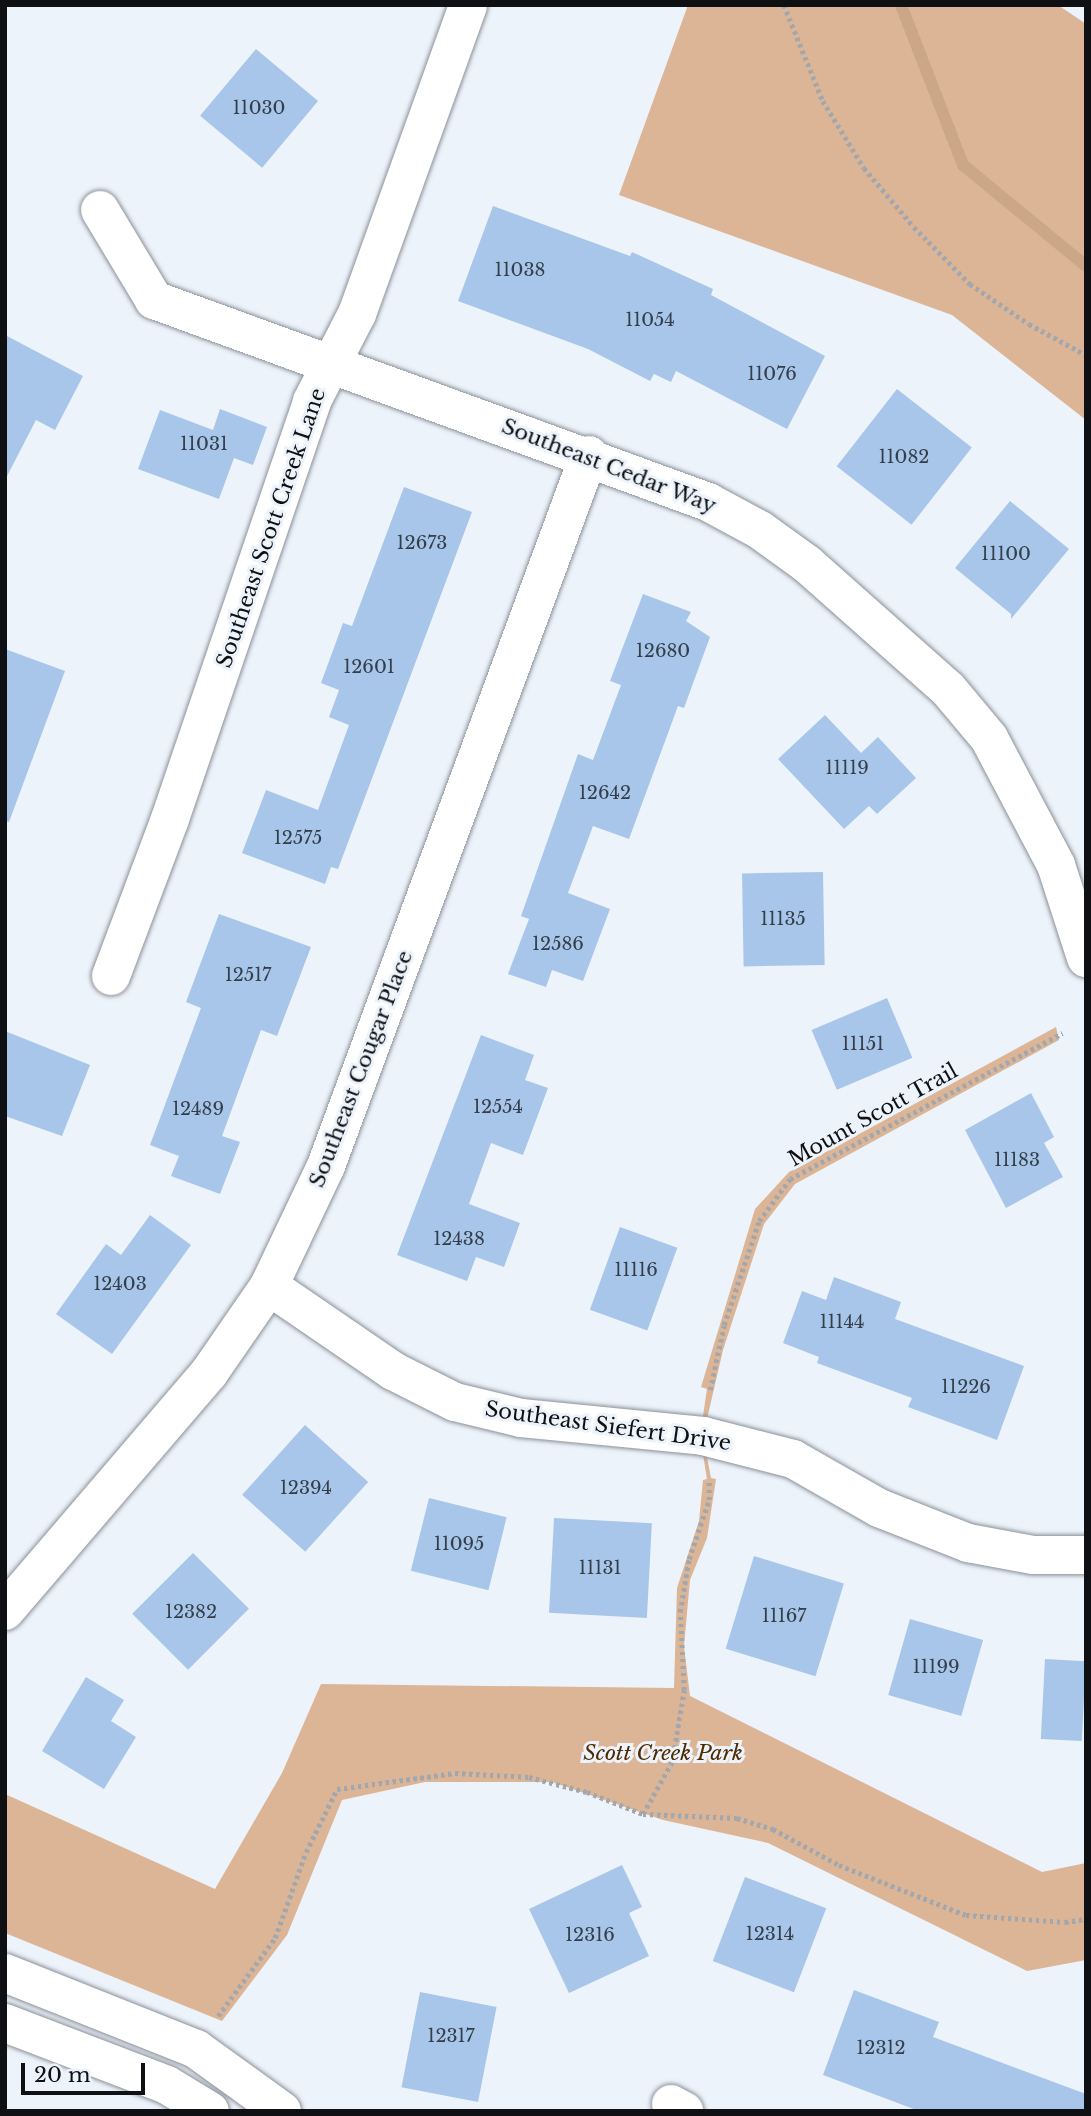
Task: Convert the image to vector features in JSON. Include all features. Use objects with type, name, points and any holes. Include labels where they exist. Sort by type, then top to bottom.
[{"type":"street","name":"Southeast Scott Creek Lane","points":[[111,976],[170,819],[286,473],[331,363],[357,314],[468,5]]},
{"type":"street","name":"Southeast Cedar Way","points":[[100,210],[154,300],[589,456],[708,502],[760,530],[807,565],[948,689],[989,738],[1056,865],[1086,958]]},
{"type":"street","name":"Southeast Cougar Place","points":[[5,1611],[209,1373],[269,1286],[326,1166],[589,456]]},
{"type":"street","name":"Southeast Siefert Drive","points":[[269,1286],[393,1371],[455,1402],[521,1418],[703,1436],[793,1459],[879,1508],[968,1543],[1033,1555],[1086,1555]]},
{"type":"street","points":[[5,1973],[196,2049],[282,2111]]},
{"type":"street","points":[[5,2023],[167,2085],[210,2111]]},
{"type":"path","points":[[784,5],[823,101],[864,168],[914,227],[970,284],[1029,324],[1086,355]]},
{"type":"path","name":"Mount Scott Trail","points":[[710,1390],[724,1325],[759,1221],[790,1179],[1062,1033]]},
{"type":"path","points":[[643,1814],[672,1762],[684,1690],[680,1612],[689,1559],[709,1500],[709,1480]]},
{"type":"path","points":[[212,2024],[275,1938],[306,1852],[337,1789],[455,1773],[529,1777],[587,1792],[643,1814],[737,1818],[773,1829],[839,1865],[966,1915],[1065,1922],[1086,1919]]},
{"type":"green space","points":[[688,5],[1058,5],[1086,24],[1086,420],[952,315],[619,195]]},
{"type":"green space","name":"Scott Creek Park","points":[[1056,1027],[1059,1040],[795,1184],[764,1224],[723,1350],[703,1436],[711,1478],[716,1479],[707,1538],[690,1580],[684,1646],[690,1696],[1042,1872],[1086,1863],[1086,1960],[1027,1971],[768,1843],[663,1820],[552,1782],[425,1782],[342,1800],[287,1935],[222,2021],[5,1933],[5,1794],[215,1889],[282,1773],[321,1684],[674,1688],[677,1588],[699,1521],[703,1480],[707,1479],[700,1436],[707,1389],[701,1387],[755,1209],[789,1172]]},
{"type":"building","points":[[256,49],[318,101],[262,168],[200,116]]},
{"type":"building","points":[[493,206],[630,256],[632,252],[713,289],[711,295],[825,356],[787,429],[676,371],[671,382],[654,374],[650,381],[588,349],[458,301]]},
{"type":"building","points":[[5,335],[83,376],[55,430],[36,420],[5,480]]},
{"type":"building","points":[[897,389],[972,447],[912,525],[837,466]]},
{"type":"building","points":[[220,409],[267,427],[253,465],[234,458],[219,499],[138,469],[160,410],[213,430]]},
{"type":"building","points":[[404,487],[472,512],[338,869],[331,867],[325,884],[242,853],[266,790],[318,810],[349,725],[329,717],[339,690],[321,683],[343,623],[352,626]]},
{"type":"building","points":[[1010,501],[1069,549],[1011,619],[1011,614],[955,568]]},
{"type":"building","points":[[643,594],[691,612],[686,621],[710,637],[684,708],[678,706],[629,839],[593,826],[568,893],[610,909],[583,981],[552,970],[546,987],[508,974],[529,919],[521,916],[578,754],[593,760],[621,685],[610,681]]},
{"type":"building","points":[[5,649],[65,671],[9,822],[5,821]]},
{"type":"building","points":[[825,715],[861,753],[878,737],[916,778],[877,814],[869,806],[844,829],[778,759]]},
{"type":"building","points":[[823,872],[825,965],[744,966],[742,873]]},
{"type":"building","points":[[219,914],[311,947],[277,1036],[261,1030],[222,1136],[240,1142],[220,1194],[171,1176],[179,1156],[150,1145],[201,1008],[186,1002]]},
{"type":"building","points":[[887,998],[912,1058],[837,1090],[812,1030]]},
{"type":"building","points":[[5,1031],[90,1065],[62,1136],[5,1116]]},
{"type":"building","points":[[481,1035],[534,1055],[525,1080],[548,1088],[523,1155],[491,1143],[469,1204],[520,1223],[504,1267],[476,1257],[467,1281],[397,1255]]},
{"type":"building","points":[[1031,1093],[1054,1137],[1044,1143],[1063,1177],[1006,1208],[965,1130]]},
{"type":"building","points":[[150,1215],[191,1245],[112,1354],[56,1314],[106,1244],[121,1255]]},
{"type":"building","points":[[620,1227],[677,1248],[647,1331],[590,1310]]},
{"type":"building","points":[[834,1277],[901,1302],[895,1319],[1024,1366],[997,1440],[908,1407],[912,1398],[817,1363],[819,1357],[783,1343],[802,1291],[826,1300]]},
{"type":"building","points":[[305,1425],[368,1482],[305,1552],[242,1495]]},
{"type":"building","points":[[429,1498],[507,1517],[488,1590],[411,1571]]},
{"type":"building","points":[[554,1518],[652,1523],[647,1618],[549,1613]]},
{"type":"building","points":[[193,1553],[249,1609],[188,1670],[132,1614]]},
{"type":"building","points":[[754,1556],[844,1583],[816,1676],[726,1649]]},
{"type":"building","points":[[910,1619],[983,1640],[961,1716],[888,1695]]},
{"type":"building","points":[[1045,1659],[1086,1661],[1082,1741],[1041,1739]]},
{"type":"building","points":[[86,1677],[124,1700],[111,1721],[136,1737],[104,1789],[42,1751]]},
{"type":"building","points":[[622,1865],[642,1907],[629,1913],[649,1956],[569,1993],[529,1909]]},
{"type":"building","points":[[745,1877],[826,1908],[794,1992],[713,1961]]},
{"type":"building","points":[[854,1990],[939,2022],[933,2037],[1086,2094],[1086,2111],[919,2111],[823,2075]]},
{"type":"building","points":[[420,1992],[497,2007],[478,2102],[401,2087]]},
{"type":"waterway","points":[[901,5],[963,165],[1086,266]]}]
